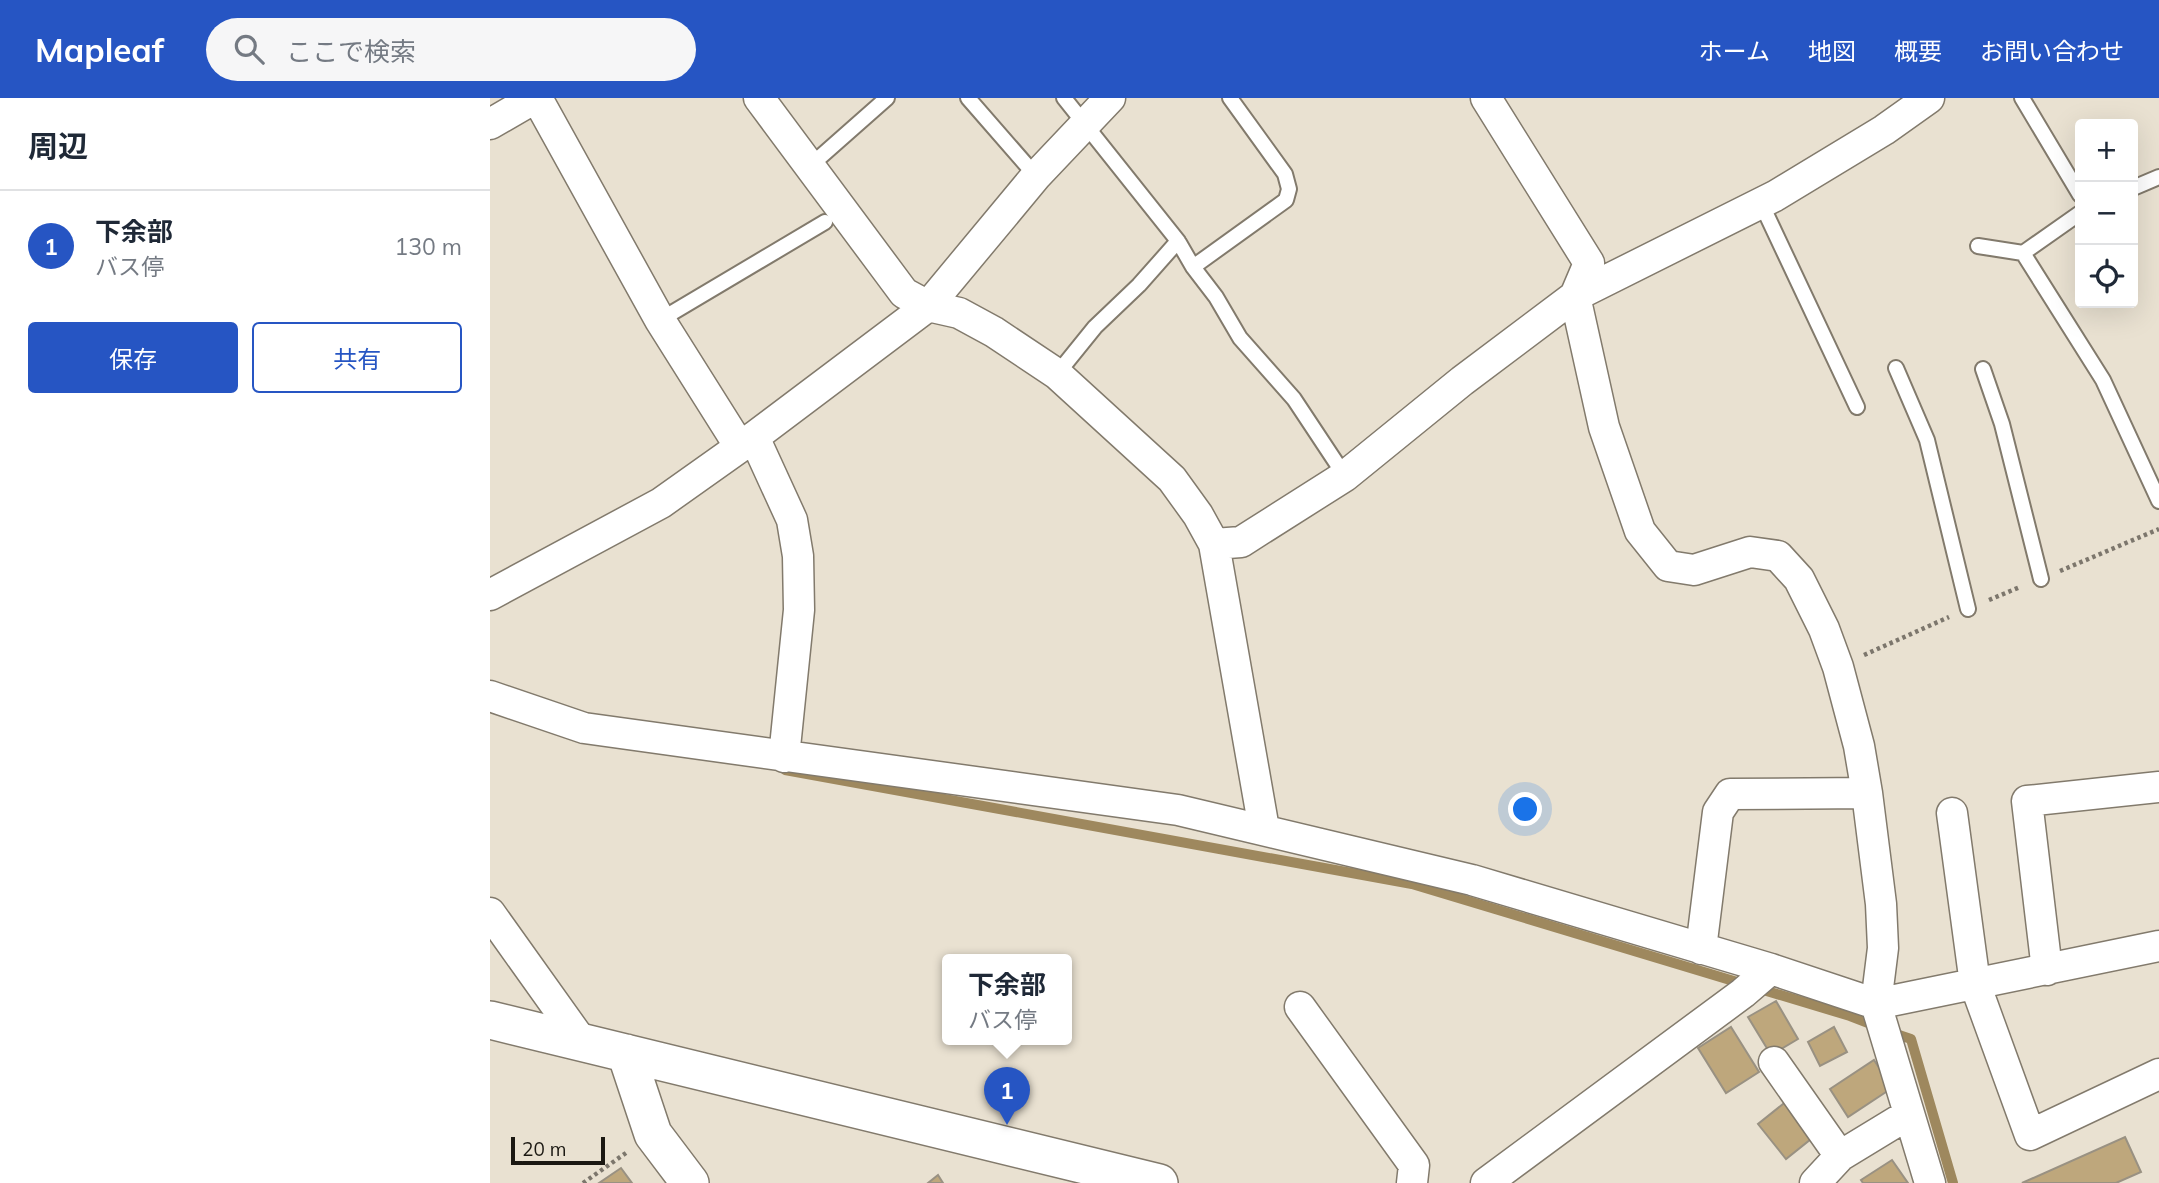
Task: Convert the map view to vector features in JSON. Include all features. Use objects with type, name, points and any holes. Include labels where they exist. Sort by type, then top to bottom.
[{"type":"street","points":[[490,124],[536,98],[660,320],[747,442],[792,520],[798,556],[799,610],[784,757]]},
{"type":"street","points":[[759,98],[904,293],[928,306],[959,313],[994,332],[1057,374],[1172,479],[1198,515],[1214,544],[1264,829]]},
{"type":"street","points":[[490,595],[661,503],[928,306],[1036,176],[1110,98]]},
{"type":"street","points":[[1486,98],[1589,263],[1575,296],[1604,427],[1640,531],[1668,566],[1694,570],[1751,552],[1778,556],[1799,579],[1824,629],[1838,667],[1859,746],[1867,793],[1881,904],[1883,948],[1876,1004],[1930,1183]]},
{"type":"street","points":[[1214,544],[1241,542],[1345,477],[1462,381],[1575,296],[1761,203],[1884,130],[1929,98]]},
{"type":"street","points":[[490,696],[584,728],[1178,810],[1264,829],[1472,880],[1771,969],[1876,1004],[2159,946]]},
{"type":"street","points":[[2047,970],[2027,801],[2159,787]]},
{"type":"street","points":[[1701,949],[1718,812],[1730,794],[1867,793]]},
{"type":"street","points":[[1952,813],[1975,984],[2030,1135],[2159,1074]]},
{"type":"street","points":[[490,913],[582,1042]]},
{"type":"street","points":[[1486,1183],[1743,993],[1771,969]]},
{"type":"street","points":[[1300,1007],[1414,1165],[1412,1183]]},
{"type":"street","points":[[490,1020],[1159,1183]]},
{"type":"street","points":[[626,1053],[653,1134],[690,1183]]},
{"type":"street","points":[[1774,1062],[1840,1156]]},
{"type":"street","points":[[1815,1183],[1840,1156],[1909,1114]]},
{"type":"lane","points":[[810,166],[887,98]]},
{"type":"lane","points":[[968,98],[1036,176]]},
{"type":"lane","points":[[1064,98],[1178,242],[1240,338],[1294,399],[1345,477]]},
{"type":"lane","points":[[1193,267],[1286,200],[1289,189],[1285,174],[1230,98]]},
{"type":"lane","points":[[2022,98],[2075,187]]},
{"type":"lane","points":[[2138,186],[2159,177]]},
{"type":"lane","points":[[1761,203],[1857,407]]},
{"type":"lane","points":[[1978,246],[2023,253],[2075,217]]},
{"type":"lane","points":[[660,320],[825,222]]},
{"type":"lane","points":[[1057,374],[1095,327],[1139,285],[1178,242]]},
{"type":"lane","points":[[2023,253],[2103,380],[2159,501]]},
{"type":"lane","points":[[1896,368],[1927,440],[1968,609]]},
{"type":"lane","points":[[1983,369],[2002,424],[2041,579]]},
{"type":"path","points":[[1838,667],[2159,529]]},
{"type":"path","points":[[583,1183],[653,1134]]},
{"type":"building","points":[[1776,1001],[1798,1039],[1771,1055],[1748,1017]]},
{"type":"building","points":[[1731,1027],[1759,1072],[1726,1093],[1698,1048]]},
{"type":"building","points":[[1834,1027],[1847,1052],[1820,1066],[1808,1042]]},
{"type":"building","points":[[1874,1060],[1892,1088],[1848,1117],[1830,1089]]},
{"type":"building","points":[[1788,1100],[1816,1135],[1786,1159],[1758,1124]]},
{"type":"building","points":[[2125,1137],[2141,1172],[2116,1183],[2022,1183]]},
{"type":"building","points":[[1892,1160],[1908,1183],[1863,1183],[1861,1180]]},
{"type":"building","points":[[621,1168],[632,1183],[599,1183]]},
{"type":"building","points":[[938,1175],[943,1183],[928,1183]]},
{"type":"waterway","points":[[785,770],[1412,884],[1876,1026]]},
{"type":"waterway","points":[[1890,1032],[1911,1039],[1953,1183]]},
{"type":"place","name":"下余部","points":[[1007,1125]]}]
